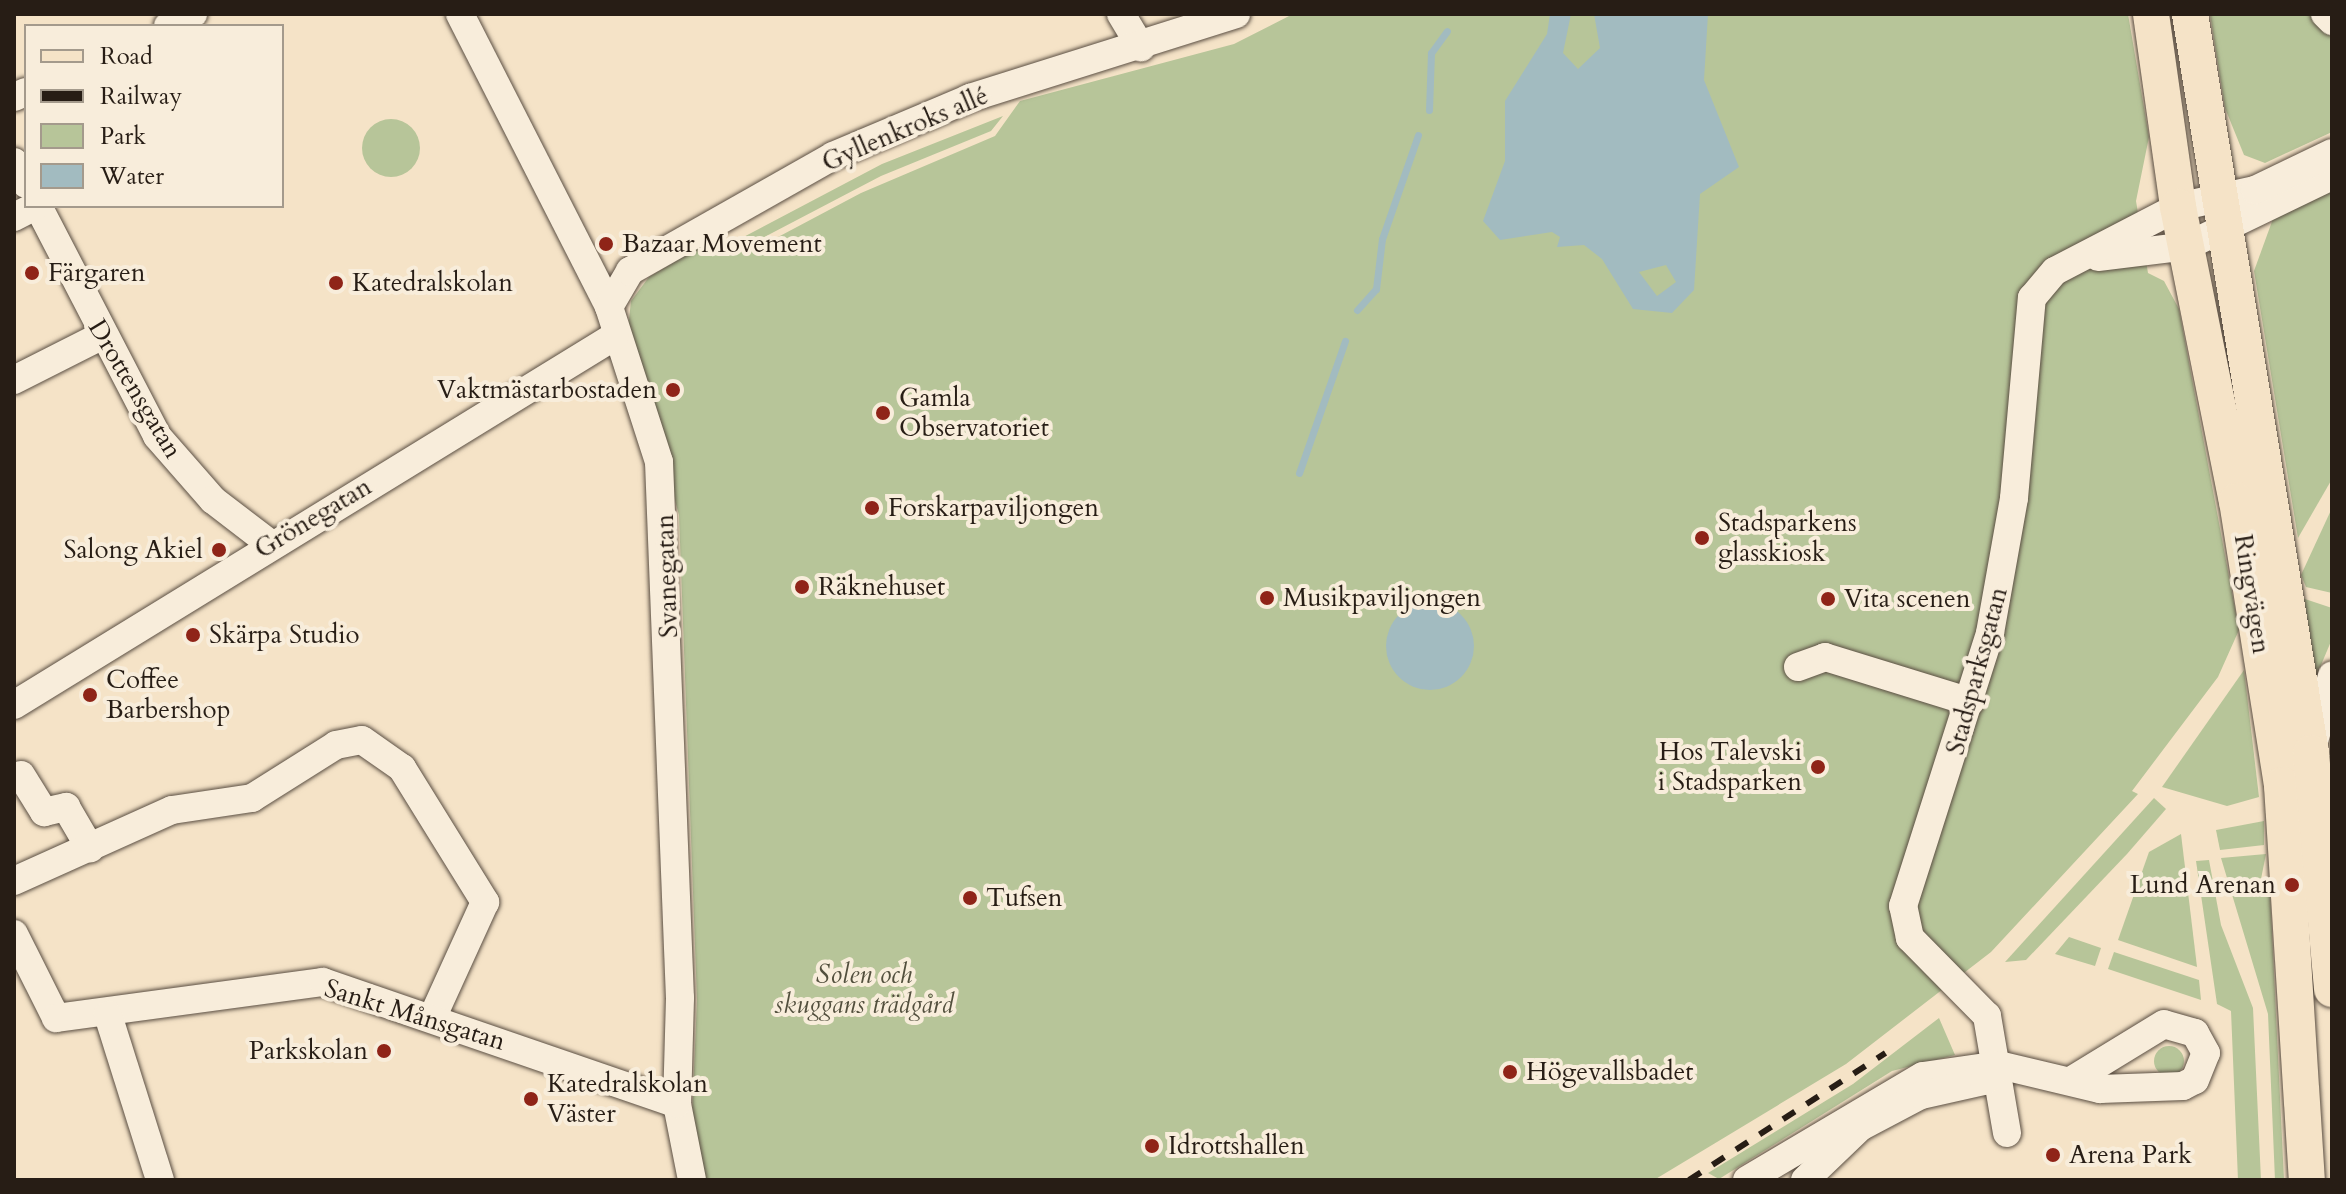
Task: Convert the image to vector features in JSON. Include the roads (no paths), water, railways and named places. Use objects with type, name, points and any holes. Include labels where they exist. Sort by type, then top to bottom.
[{"type":"main road","name":"Ringvägen","points":[[2151,14],[2178,207],[2282,785],[2307,1180]]},
{"type":"main road","name":"Ringvägen","points":[[2190,14],[2311,753],[2332,989]]},
{"type":"street","points":[[172,24],[193,14]]},
{"type":"street","name":"Svanegatan","points":[[460,14],[609,307],[615,336],[659,462],[666,513],[677,1104],[692,1180]]},
{"type":"street","points":[[1121,14],[1141,47]]},
{"type":"street","name":"Gyllenkroks allé","points":[[609,307],[630,271],[833,156],[970,98],[1141,47],[1236,14]]},
{"type":"street","points":[[2325,14],[2332,21]]},
{"type":"street","points":[[2223,214],[2332,153]]},
{"type":"street","points":[[14,162],[24,180]]},
{"type":"street","points":[[2223,214],[2332,176]]},
{"type":"street","name":"Stadsparksgatan","points":[[1999,1065],[1987,1016],[1903,924],[1970,702],[2010,525],[2028,309],[2045,279],[2178,207],[2223,214]]},
{"type":"street","points":[[14,217],[33,208]]},
{"type":"street","name":"Drottensgatan","points":[[38,208],[101,336],[186,472],[269,543]]},
{"type":"street","name":"Stadsparksgatan","points":[[2079,259],[2187,246],[2223,214]]},
{"type":"street","points":[[14,380],[101,336]]},
{"type":"street","name":"Grönegatan","points":[[14,705],[269,543],[615,336]]},
{"type":"street","points":[[1798,667],[1825,657],[1970,702]]},
{"type":"street","points":[[2311,753],[2332,676]]},
{"type":"street","points":[[14,881],[172,810],[252,798],[341,743],[376,745],[402,768],[485,902],[433,1016]]},
{"type":"street","points":[[21,775],[44,812],[66,807],[90,848]]},
{"type":"street","name":"Sankt Månsgatan","points":[[14,934],[50,1016],[108,1015],[323,982],[433,1016],[677,1104]]},
{"type":"street","points":[[108,1015],[160,1180]]},
{"type":"street","points":[[1999,1065],[2007,1133]]},
{"type":"street","points":[[1805,1180],[1860,1127],[1921,1095],[1984,1081],[1999,1065]]},
{"type":"street","points":[[1747,1180],[1923,1076],[1999,1065],[2032,1077],[2074,1079]]},
{"type":"water","points":[[1550,14],[1571,14],[1563,53],[1578,69],[1600,48],[1594,14],[1708,14],[1704,80],[1739,167],[1700,194],[1694,290],[1672,313],[1633,309],[1602,259],[1584,245],[1557,247],[1560,237],[1552,232],[1500,240],[1483,221],[1505,161],[1505,101],[1547,34]],"holes":[[[1666,265],[1676,282],[1657,296],[1639,272]]]},
{"type":"water","points":[[1430,602],[1447,605],[1461,615],[1471,629],[1474,646],[1471,663],[1461,677],[1447,687],[1430,690],[1413,687],[1399,677],[1389,663],[1386,646],[1389,629],[1399,615],[1413,605]]},
{"type":"waterway","points":[[1429,110],[1431,53],[1447,31]]},
{"type":"waterway","points":[[1357,310],[1376,289],[1382,239],[1418,135]]},
{"type":"waterway","points":[[1299,473],[1345,341]]},
{"type":"railway","points":[[1689,1180],[1885,1053]]},
{"type":"place","name":"Bazaar Movement","points":[[606,244]]},
{"type":"place","name":"Färgaren","points":[[32,273]]},
{"type":"place","name":"Katedralskolan","points":[[336,283]]},
{"type":"place","name":"Vaktmästarbostaden","points":[[673,390]]},
{"type":"place","name":"Gamla Observatoriet","points":[[883,413]]},
{"type":"place","name":"Forskarpaviljongen","points":[[872,508]]},
{"type":"place","name":"Stadsparkens glasskiosk","points":[[1702,538]]},
{"type":"place","name":"Salong Akiel","points":[[219,550]]},
{"type":"place","name":"Räknehuset","points":[[802,587]]},
{"type":"place","name":"Musikpaviljongen","points":[[1267,598]]},
{"type":"place","name":"Vita scenen","points":[[1828,599]]},
{"type":"place","name":"Skärpa Studio","points":[[193,635]]},
{"type":"place","name":"Coffee Barbershop","points":[[90,695]]},
{"type":"place","name":"Hos Talevski i Stadsparken","points":[[1818,767]]},
{"type":"place","name":"Lund Arenan","points":[[2292,885]]},
{"type":"place","name":"Tufsen","points":[[970,898]]},
{"type":"place","name":"Parkskolan","points":[[384,1051]]},
{"type":"place","name":"Högevallsbadet","points":[[1510,1072]]},
{"type":"place","name":"Katedralskolan Väster","points":[[531,1099]]},
{"type":"place","name":"Idrottshallen","points":[[1152,1146]]},
{"type":"place","name":"Arena Park","points":[[2053,1155]]},
{"type":"park label","name":"Solen och skuggans trädgård","points":[[864,990]]}]
